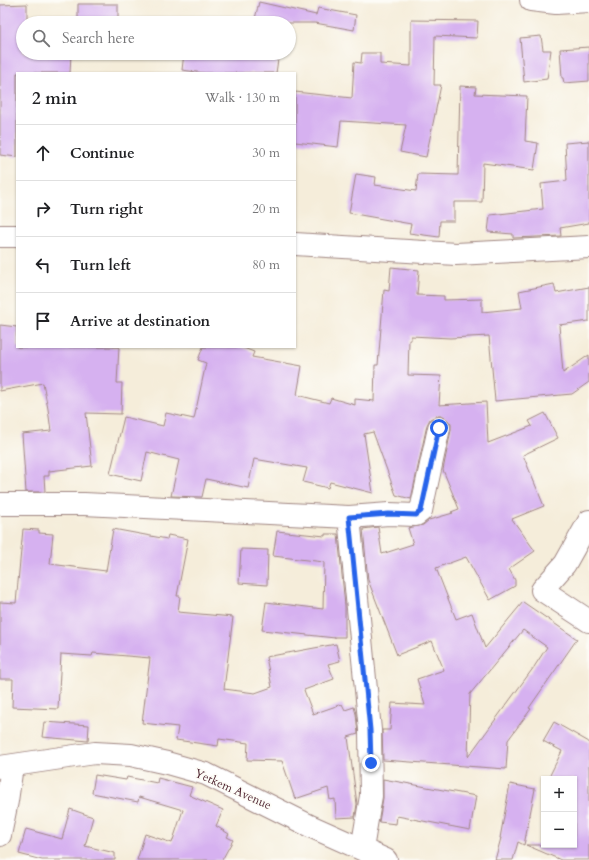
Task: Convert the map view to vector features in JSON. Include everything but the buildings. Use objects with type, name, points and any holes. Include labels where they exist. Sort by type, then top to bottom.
[{"type":"street","points":[[532,0],[556,3],[589,1]]},
{"type":"street","points":[[0,236],[16,236]]},
{"type":"street","points":[[296,244],[456,254],[589,248]]},
{"type":"street","points":[[0,504],[84,504],[349,517],[389,514],[416,515],[421,511],[439,428]]},
{"type":"street","points":[[349,517],[370,730],[371,796],[362,849]]},
{"type":"street","points":[[589,521],[565,564],[542,590],[589,621]]},
{"type":"street","name":"Yetkem Avenue","points":[[6,767],[95,753],[131,755],[167,763],[206,774],[310,826],[386,860]]},
{"type":"street","points":[[0,835],[7,801],[6,767]]},
{"type":"route","points":[[371,763],[370,730],[349,517],[389,514],[416,515],[421,511],[439,428]]}]
